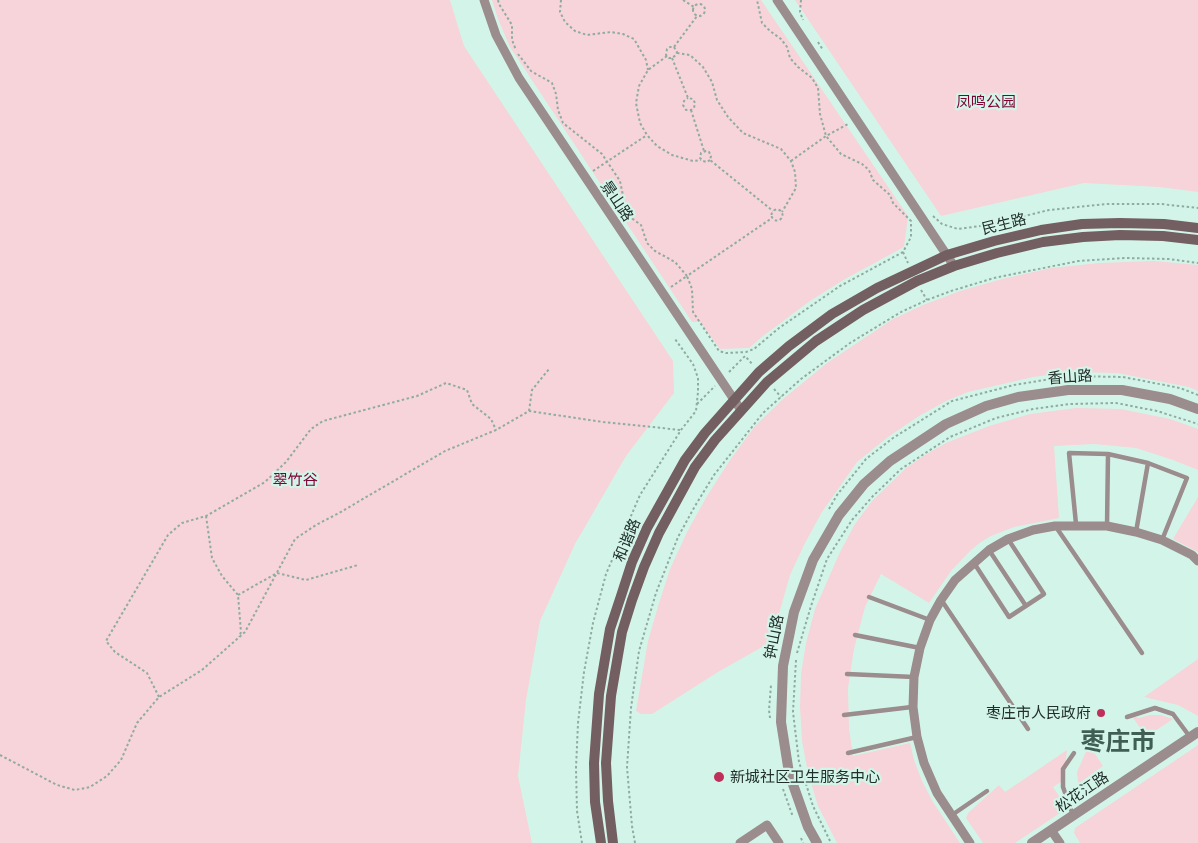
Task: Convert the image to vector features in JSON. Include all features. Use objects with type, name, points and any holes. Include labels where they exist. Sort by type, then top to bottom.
[{"type":"main road","name":"民生路","points":[[832,314],[877,288],[947,255],[1032,232],[1082,224],[1120,222],[1198,228]]},
{"type":"main road","name":"民生路","points":[[839,324],[917,281],[954,266],[1043,242],[1083,236],[1137,235],[1198,240]]},
{"type":"main road","name":"和谐路","points":[[601,843],[595,802],[594,763],[598,694],[610,629],[632,562],[664,495],[705,432],[759,372],[789,346],[832,314]]},
{"type":"main road","name":"和谐路","points":[[613,843],[606,763],[610,696],[622,632],[644,567],[675,500],[710,447],[767,382],[839,324]]},
{"type":"street","name":"景山路","points":[[484,0],[496,36],[519,78],[741,410]]},
{"type":"street","points":[[777,0],[954,266]]},
{"type":"street","name":"香山路","points":[[890,461],[946,424],[986,406],[1018,397],[1068,390],[1122,390],[1170,399],[1198,409]]},
{"type":"street","name":"钟山路","points":[[817,843],[808,827],[789,773],[781,722],[783,666],[794,612],[813,560],[839,515],[864,484],[890,461]]},
{"type":"street","points":[[970,843],[937,793],[924,763],[917,737],[913,707],[914,677],[920,648],[930,620],[955,580],[973,562],[1008,539],[1033,530],[1076,524],[1107,526],[1136,532],[1162,540],[1192,555],[1198,561]]},
{"type":"street","name":"松花江路","points":[[1032,843],[1194,734]]},
{"type":"street","points":[[740,843],[767,825],[779,843]]},
{"type":"street","points":[[1051,830],[1060,843]]},
{"type":"lane","points":[[1076,524],[1068,453],[1108,454],[1148,463],[1187,478],[1162,540]]},
{"type":"lane","points":[[1107,526],[1108,454]]},
{"type":"lane","points":[[1136,532],[1148,463]]},
{"type":"lane","points":[[1055,526],[1142,653]]},
{"type":"lane","points":[[973,562],[1009,617],[1026,606],[1044,594],[1008,539]]},
{"type":"lane","points":[[989,550],[1026,606]]},
{"type":"lane","points":[[869,597],[930,620]]},
{"type":"lane","points":[[941,600],[1028,730]]},
{"type":"lane","points":[[855,635],[920,648]]},
{"type":"lane","points":[[847,674],[914,677]]},
{"type":"lane","points":[[844,716],[913,707]]},
{"type":"lane","points":[[1127,717],[1154,708],[1173,714],[1194,734]]},
{"type":"lane","points":[[848,753],[917,737]]},
{"type":"lane","points":[[1073,815],[1063,787],[1063,769],[1074,753]]},
{"type":"lane","points":[[952,815],[987,791]]},
{"type":"path","points":[[498,0],[512,25],[512,40],[517,52],[531,71],[552,83],[563,123],[602,154],[620,182],[626,210],[630,217],[641,225],[647,243],[655,251],[675,262],[687,276],[692,289],[693,312],[719,351],[736,353],[754,349],[779,328],[840,286],[903,252],[911,237],[911,221],[892,204],[890,195],[873,180],[869,170],[862,164],[841,154],[826,136],[820,114],[818,88],[812,78],[790,58],[787,47],[781,39],[762,23],[757,0]]},
{"type":"path","points":[[561,0],[560,12],[575,31],[587,36],[611,32],[623,34],[634,39],[646,60],[648,70]]},
{"type":"path","points":[[682,0],[694,7]]},
{"type":"path","points":[[801,0],[800,12],[803,20]]},
{"type":"path","points":[[667,56],[667,49],[674,47],[697,16],[703,14],[705,9],[700,4],[694,7]]},
{"type":"path","points":[[694,7],[693,11],[697,16]]},
{"type":"path","points":[[813,37],[821,46],[823,52]]},
{"type":"path","points":[[674,47],[677,53]]},
{"type":"path","points":[[672,58],[677,53]]},
{"type":"path","points":[[677,53],[690,55],[704,67],[712,82],[717,100],[728,117],[743,133],[781,149],[791,161],[795,172],[796,188],[780,219],[775,220],[772,218]]},
{"type":"path","points":[[667,56],[648,70],[639,86],[636,103],[640,123],[647,136],[657,146],[672,155],[693,161],[701,160],[706,162],[710,160]]},
{"type":"path","points":[[667,56],[672,58],[688,98],[693,99],[695,103],[694,108],[691,110]]},
{"type":"path","points":[[688,98],[684,101],[683,105],[686,110],[691,110]]},
{"type":"path","points":[[691,110],[704,151]]},
{"type":"path","points":[[791,161],[826,136],[856,119]]},
{"type":"path","points":[[585,177],[647,136]]},
{"type":"path","points":[[701,160],[700,156],[704,151]]},
{"type":"path","points":[[704,151],[709,152],[710,160]]},
{"type":"path","points":[[710,160],[773,211],[778,210],[782,212]]},
{"type":"path","points":[[927,210],[942,224],[958,229],[988,225],[1049,210],[1107,204],[1161,204],[1198,208]]},
{"type":"path","points":[[662,292],[772,218],[773,211]]},
{"type":"path","points":[[635,843],[627,767],[631,708],[639,650],[656,593],[678,536],[714,475],[763,413],[802,379],[850,343],[901,312],[951,291],[994,278],[1078,261],[1125,258],[1169,259],[1198,263]]},
{"type":"path","points":[[529,411],[532,390],[549,369]]},
{"type":"path","points":[[159,697],[147,673],[115,652],[106,641],[168,535],[182,523],[206,516],[265,482],[286,462],[311,429],[323,421],[417,396],[446,382],[467,390],[472,404],[491,419],[496,430]]},
{"type":"path","points":[[828,511],[837,495],[866,459],[893,438],[952,401]]},
{"type":"path","points":[[831,843],[813,806],[799,762],[793,712],[796,658],[827,559],[852,520],[873,496],[901,469],[950,437],[996,418],[1033,409],[1070,404],[1116,403],[1157,411],[1198,424]]},
{"type":"path","points":[[0,755],[57,785],[75,790],[90,788],[107,776],[121,760],[137,723],[159,697],[202,670],[245,632],[295,540],[316,524],[339,513],[445,451],[496,430],[529,411],[603,422],[680,430]]},
{"type":"path","points":[[206,516],[212,558],[222,576],[238,595],[241,632],[238,638]]},
{"type":"path","points":[[238,595],[277,573],[306,580],[358,564]]},
{"type":"path","points":[[770,720],[771,683]]},
{"type":"path","points":[[781,783],[793,818]]},
{"type":"path","points":[[800,834],[803,843]]},
{"type":"green space","name":"翠竹谷","points":[[0,0],[450,0],[464,46],[673,361],[674,393],[626,456],[575,544],[540,621],[526,700],[518,776],[532,843],[0,843]]},
{"type":"green space","points":[[492,0],[761,0],[908,216],[904,247],[845,279],[810,301],[749,348],[720,349],[700,322],[692,322],[510,47]]},
{"type":"green space","name":"凤鸣公园","points":[[795,0],[1198,0],[1198,192],[1159,187],[1084,183],[941,216]]},
{"type":"green space","points":[[1154,261],[1198,265],[1198,391],[1189,387],[1117,373],[1072,372],[1033,377],[968,392],[946,401],[919,416],[888,437],[857,462],[822,512],[790,575],[771,642],[718,672],[652,714],[641,714],[636,711],[648,641],[670,569],[687,532],[730,460],[755,426],[783,399],[827,363],[893,319],[960,291],[1051,268],[1100,263]]},
{"type":"green space","points":[[1076,408],[1121,409],[1170,419],[1198,429],[1198,470],[1136,448],[1094,444],[1054,446],[1059,518],[1014,527],[981,542],[951,571],[929,603],[881,574],[865,607],[854,649],[848,688],[849,728],[853,756],[910,743],[922,781],[933,802],[960,843],[837,843],[818,806],[808,773],[802,741],[801,674],[806,643],[815,609],[840,552],[855,524],[872,501],[906,468],[946,443],[989,426],[1030,414]]},
{"type":"green space","points":[[1198,497],[1198,552],[1173,539]]},
{"type":"green space","points":[[1198,659],[1198,716],[1178,705],[1144,697]]},
{"type":"green space","points":[[1161,715],[1173,719],[1146,737],[1132,716],[1139,718]]},
{"type":"green space","points":[[1089,745],[1103,766],[1078,784],[1077,772]]},
{"type":"green space","points":[[1198,745],[1198,843],[1080,843],[1074,833],[1075,828]]},
{"type":"green space","points":[[1067,750],[1064,780],[1053,787],[1065,805],[1063,811],[1015,843],[983,843],[966,818],[968,813],[999,785],[1005,792]]},
{"type":"place","name":"枣庄市人民政府","points":[[1101,713]]},
{"type":"place","name":"新城社区卫生服务中心","points":[[719,777]]},
{"type":"district","name":"枣庄市","points":[[1118,742]]}]
